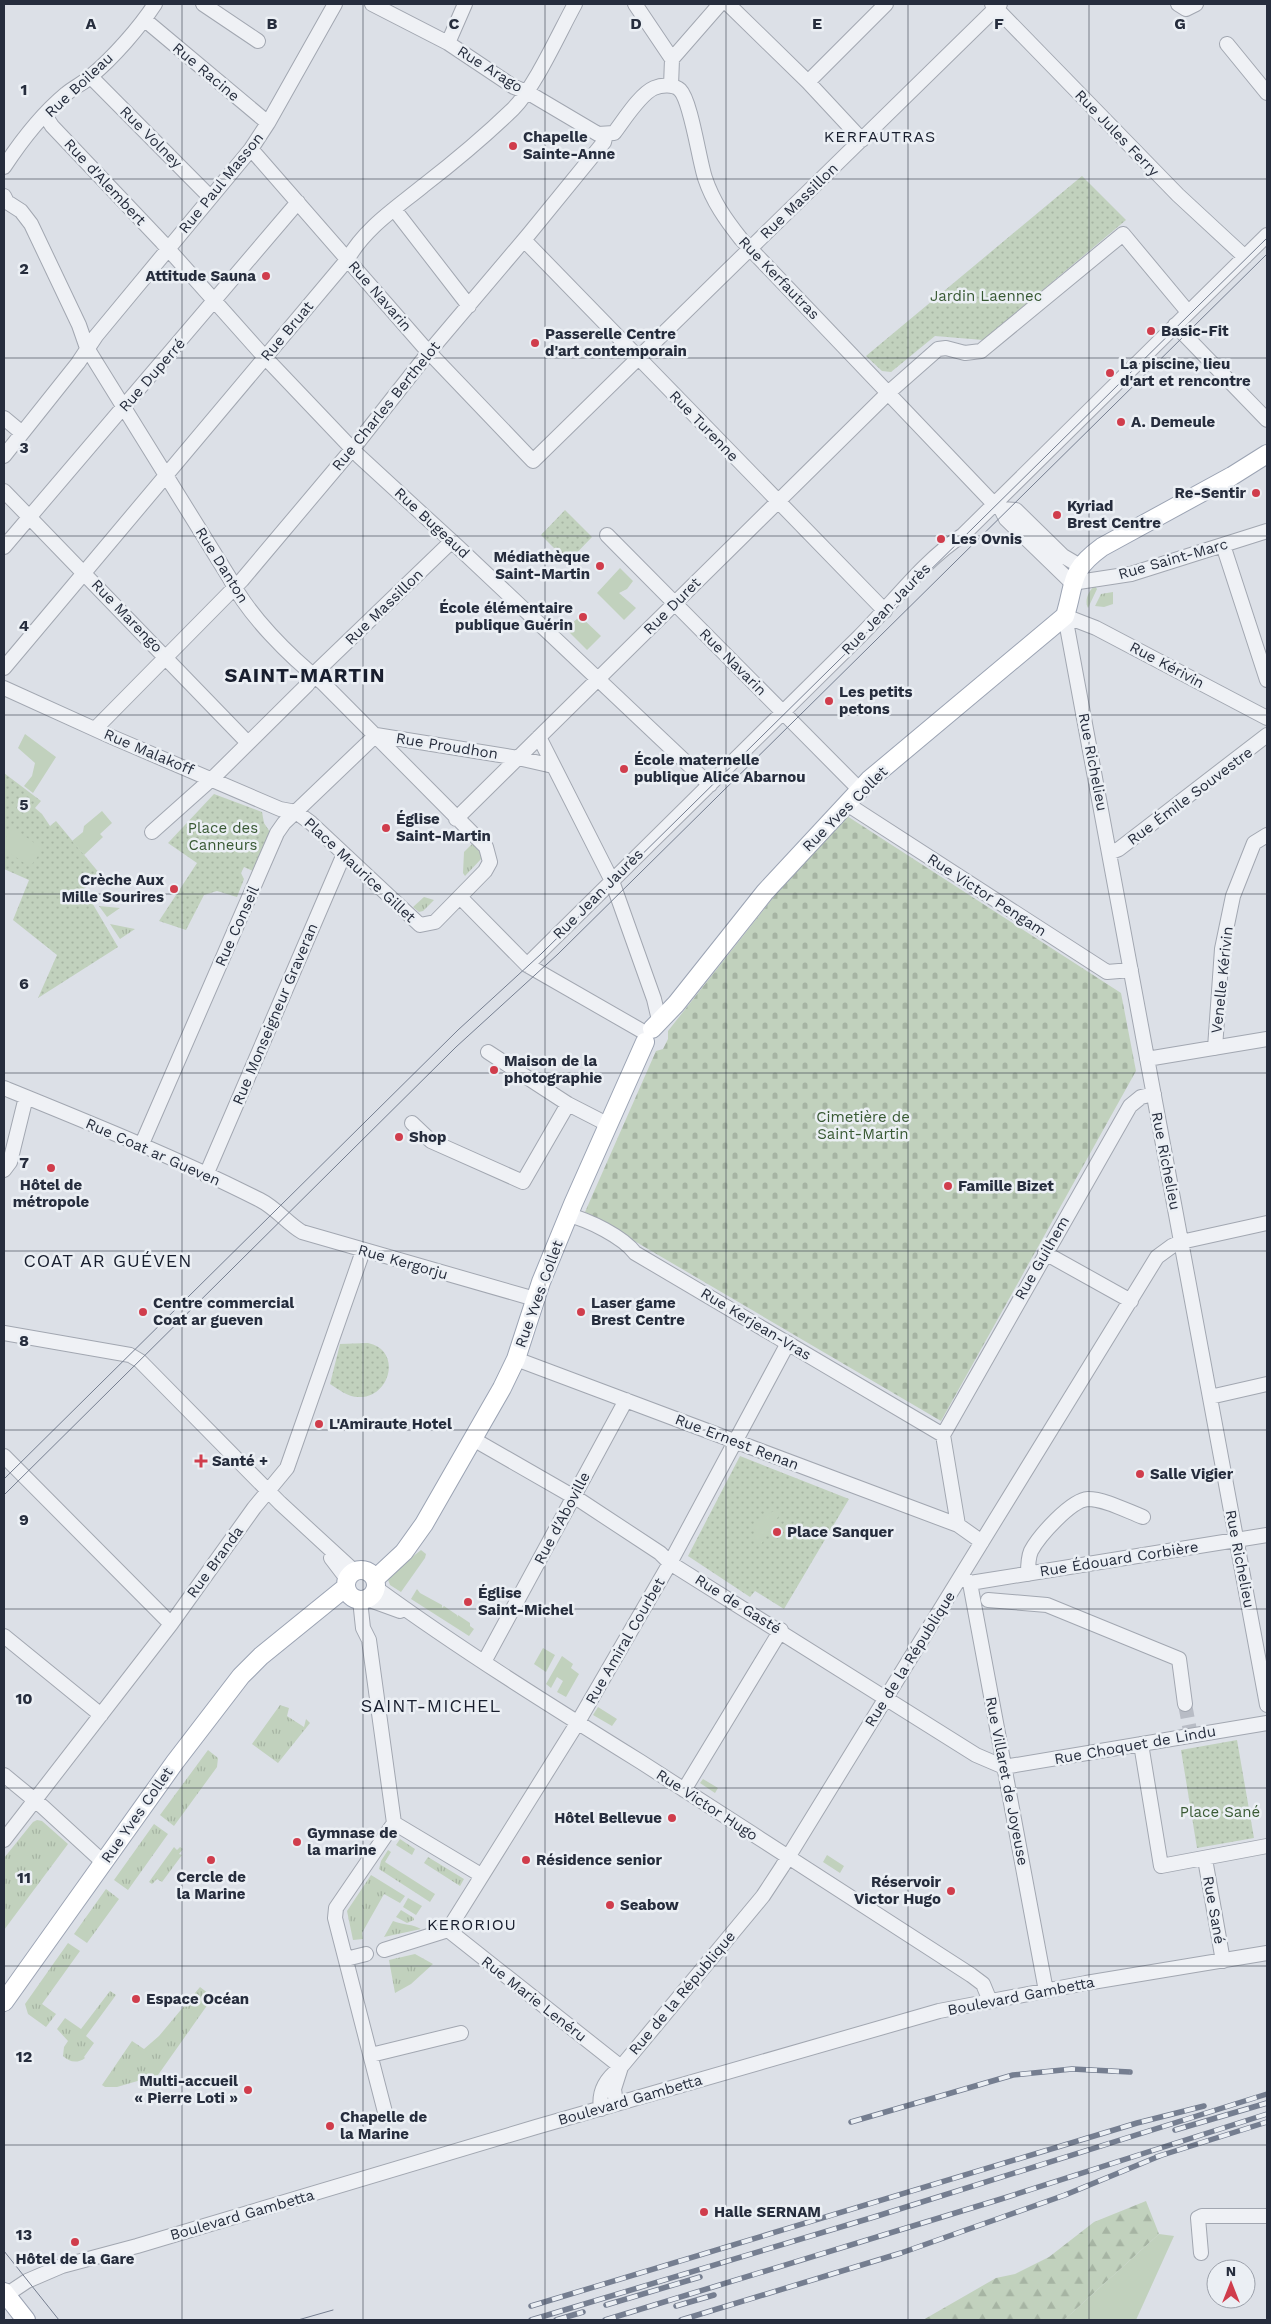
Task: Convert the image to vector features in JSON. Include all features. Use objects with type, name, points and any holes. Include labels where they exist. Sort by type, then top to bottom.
[{"type":"main road","points":[[1066,616],[1072,583],[1080,566],[1102,547],[1232,476],[1267,454]]},
{"type":"main road","name":"Rue Yves Collet","points":[[4,2002],[175,1762],[251,1664],[282,1639],[360,1586],[404,1552],[415,1537],[473,1440],[516,1359],[535,1299],[568,1215],[650,1030],[676,1004],[765,892],[860,790],[1066,616]]},
{"type":"main road","points":[[5,2293],[26,2320]]},
{"type":"street","name":"Rue Boileau","points":[[4,167],[17,147],[45,115],[66,93],[91,77],[145,20],[155,4]]},
{"type":"street","points":[[203,4],[258,41]]},
{"type":"street","name":"Rue Paul Masson","points":[[4,456],[80,362],[87,348],[251,149],[268,123],[335,4]]},
{"type":"street","name":"Rue Arago","points":[[372,4],[448,43],[514,87],[598,134],[606,134]]},
{"type":"street","points":[[448,43],[465,4]]},
{"type":"street","name":"Rue Bruat","points":[[4,668],[347,260],[354,247],[369,230],[449,166],[514,108],[526,92],[574,4]]},
{"type":"street","points":[[635,4],[672,59],[671,86]]},
{"type":"street","points":[[672,59],[720,4]]},
{"type":"street","points":[[728,4],[808,82],[862,140]]},
{"type":"street","points":[[808,82],[886,4]]},
{"type":"street","points":[[1178,4],[1186,9],[1196,4]]},
{"type":"street","name":"Rue Massillon","points":[[533,461],[862,140],[996,5]]},
{"type":"street","name":"Rue Jules Ferry","points":[[996,5],[1178,195],[1245,257]]},
{"type":"street","name":"Rue Racine","points":[[145,20],[268,123]]},
{"type":"street","points":[[1227,44],[1267,91]]},
{"type":"street","name":"Rue Volney","points":[[91,77],[210,197]]},
{"type":"street","name":"Rue Charles Berthelot","points":[[95,729],[234,588],[352,449],[429,352],[524,240],[604,142],[606,134],[614,132],[647,92],[655,87],[671,86]]},
{"type":"street","name":"Rue Kerfautras","points":[[671,86],[680,90],[686,104],[704,177],[722,216],[997,506]]},
{"type":"street","name":"Rue d'Alembert","points":[[45,115],[52,126],[167,249]]},
{"type":"street","name":"Rue Navarin","points":[[251,149],[429,352],[533,461]]},
{"type":"street","name":"Rue Danton","points":[[4,196],[7,202],[21,211],[31,224],[80,325],[87,348],[240,598],[272,634],[376,735],[456,819]]},
{"type":"street","name":"Rue Duperré","points":[[4,547],[298,202]]},
{"type":"street","points":[[394,210],[469,306]]},
{"type":"street","name":"Rue Duret","points":[[456,819],[888,393],[938,349],[946,348],[965,353],[981,351],[1123,234],[1188,312]]},
{"type":"street","name":"Rue Jean Jaurès","points":[[527,964],[885,611],[890,602],[951,542],[963,535],[997,506],[1175,325],[1267,235]]},
{"type":"street","name":"Rue Turenne","points":[[524,240],[885,611]]},
{"type":"street","name":"Rue Bugeaud","points":[[167,249],[352,449],[710,785]]},
{"type":"street","points":[[1175,325],[1267,420]]},
{"type":"street","points":[[4,418],[22,432]]},
{"type":"street","name":"Rue Marengo","points":[[4,490],[248,743]]},
{"type":"street","points":[[997,506],[1016,510],[1064,556],[1080,566]]},
{"type":"street","points":[[997,506],[1006,519],[1072,583]]},
{"type":"street","name":"Rue Saint-Marc","points":[[1072,583],[1131,574],[1267,531]]},
{"type":"street","name":"Rue Navarin","points":[[607,535],[860,790]]},
{"type":"street","name":"Rue Massillon","points":[[152,832],[211,779],[452,541]]},
{"type":"street","points":[[1223,545],[1267,680]]},
{"type":"street","name":"Rue Kérivin","points":[[1066,616],[1096,628],[1267,718]]},
{"type":"street","name":"Rue Richelieu","points":[[1066,616],[1267,1705]]},
{"type":"street","name":"Rue Malakoff","points":[[4,688],[280,809],[296,812]]},
{"type":"street","points":[[1267,718],[1267,733]]},
{"type":"street","name":"Rue Émile Souvestre","points":[[1109,853],[1119,849],[1267,733]]},
{"type":"street","name":"Rue Proudhon","points":[[376,735],[518,758],[553,766]]},
{"type":"street","name":"Rue Conseil","points":[[141,1146],[277,833],[296,812],[376,735]]},
{"type":"street","points":[[460,896],[527,964],[650,1030],[654,999],[612,881],[540,737]]},
{"type":"street","name":"Rue Victor Pengam","points":[[847,804],[1107,972],[1131,970]]},
{"type":"street","name":"Place Maurice Gillet","points":[[296,812],[311,823],[420,925],[435,922],[488,866],[490,856],[486,847],[456,819]]},
{"type":"street","name":"Venelle Kérivin","points":[[1215,1048],[1222,949],[1233,896],[1254,842],[1267,835]]},
{"type":"street","name":"Rue Monseigneur Graveran","points":[[206,1175],[344,854]]},
{"type":"street","points":[[1147,1059],[1267,1038]]},
{"type":"street","points":[[488,1052],[568,1104],[609,1125]]},
{"type":"street","name":"Rue Coat ar Gueven","points":[[4,1088],[206,1175],[262,1201],[277,1212]]},
{"type":"street","name":"Rue Guilhem","points":[[943,1435],[1130,1106],[1141,1098],[1154,1094]]},
{"type":"street","points":[[5,1169],[26,1097]]},
{"type":"street","points":[[412,1123],[430,1141],[523,1182],[568,1104]]},
{"type":"street","name":"Rue Kergorju","points":[[277,1212],[287,1223],[302,1232],[535,1299]]},
{"type":"street","name":"Rue Kerjean-Vras","points":[[568,1215],[581,1218],[629,1244],[636,1253],[943,1435]]},
{"type":"street","name":"Rue de la République","points":[[601,2109],[602,2089],[609,2076],[621,2067],[763,1896],[789,1857],[886,1698],[966,1580],[982,1542],[1157,1257],[1172,1246],[1182,1242],[1267,1223]]},
{"type":"street","name":"Rue Branda","points":[[4,1840],[171,1624],[254,1508],[287,1468],[363,1251]]},
{"type":"street","points":[[1045,1253],[1131,1301]]},
{"type":"street","points":[[4,1332],[130,1355],[147,1367],[268,1492],[311,1532],[360,1586],[363,1628],[369,1640],[394,1823],[336,1908],[335,1918],[386,2116]]},
{"type":"street","name":"Rue Amiral Courbet","points":[[448,1930],[578,1722],[670,1563],[788,1343]]},
{"type":"street","name":"Rue Ernest Renan","points":[[516,1359],[958,1525]]},
{"type":"street","points":[[1210,1397],[1267,1384]]},
{"type":"street","name":"Rue d'Aboville","points":[[484,1662],[626,1400]]},
{"type":"street","points":[[943,1435],[958,1525],[982,1542]]},
{"type":"street","name":"Rue de Gasté","points":[[473,1440],[574,1497],[660,1553],[670,1563],[976,1754],[1004,1768]]},
{"type":"street","points":[[4,1456],[171,1624]]},
{"type":"street","points":[[1028,1574],[1030,1552],[1070,1507],[1078,1502],[1088,1499],[1143,1517]]},
{"type":"street","name":"Rue Édouard Corbière","points":[[966,1580],[1028,1574],[1267,1535]]},
{"type":"street","name":"Rue Villaret de Joyeuse","points":[[966,1580],[1046,1991]]},
{"type":"street","name":"Rue Victor Hugo","points":[[360,1586],[415,1617],[971,1975],[983,1984],[990,2001]]},
{"type":"street","points":[[988,1600],[1047,1605],[1179,1659],[1185,1704]]},
{"type":"street","points":[[684,1790],[780,1630]]},
{"type":"street","points":[[4,1636],[101,1715]]},
{"type":"street","name":"Rue Choquet de Lindu","points":[[1004,1768],[1267,1723]]},
{"type":"street","points":[[1142,1744],[1161,1866],[1267,1846]]},
{"type":"street","points":[[4,1775],[35,1800],[103,1862]]},
{"type":"street","points":[[394,1823],[481,1875]]},
{"type":"street","name":"Rue Sané","points":[[1205,1859],[1223,1961]]},
{"type":"street","points":[[384,1950],[448,1930]]},
{"type":"street","name":"Rue Marie Lenéru","points":[[448,1930],[621,2067]]},
{"type":"street","name":"Boulevard Gambetta","points":[[5,2293],[62,2266],[138,2246],[616,2104],[939,2011],[1267,1953]]},
{"type":"street","points":[[346,1959],[366,1954]]},
{"type":"street","points":[[371,2055],[461,2033]]},
{"type":"street","name":"Rue de la République","points":[[616,2104],[614,2089],[621,2067]]},
{"type":"street","points":[[1201,2253],[1198,2218],[1207,2215],[1267,2216]]},
{"type":"green space","name":"Jardin Laennec","points":[[1082,176],[1126,220],[983,340],[935,336],[891,372],[882,371],[866,356]]},
{"type":"green space","points":[[565,510],[592,537],[568,562],[541,535]]},
{"type":"green space","points":[[620,568],[633,581],[627,589],[619,593],[636,608],[624,620],[597,593]]},
{"type":"green space","points":[[1095,586],[1097,589],[1088,608],[1088,596]]},
{"type":"green space","points":[[1113,592],[1113,604],[1104,607],[1095,606],[1101,594]]},
{"type":"green space","points":[[580,616],[601,636],[587,650],[566,629]]},
{"type":"green space","points":[[25,734],[56,757],[33,793],[24,786],[32,776],[35,763],[18,748]]},
{"type":"green space","points":[[4,773],[41,801],[35,808],[42,814],[50,826],[56,821],[100,874],[84,889],[118,947],[38,998],[57,955],[13,920],[29,880],[4,869]]},
{"type":"green space","name":"Place des Canneurs","points":[[214,794],[262,812],[264,823],[270,832],[253,871],[244,867],[241,873],[244,879],[237,897],[217,891],[204,895],[186,930],[159,921],[197,863],[168,843]]},
{"type":"green space","points":[[102,811],[112,823],[100,834],[103,837],[84,855],[72,841],[83,832],[84,826]]},
{"type":"green space","name":"Cimetière de Saint-Martin","points":[[847,816],[1121,993],[1136,1071],[941,1421],[585,1212],[656,1051],[663,1049],[668,1039],[668,1031],[776,894]]},
{"type":"green space","points":[[13,828],[43,849],[30,867],[4,849],[4,840]]},
{"type":"green space","points":[[472,844],[480,848],[482,858],[465,876],[463,873],[464,852]]},
{"type":"green space","points":[[424,897],[434,900],[423,911],[419,912],[413,907]]},
{"type":"green space","points":[[99,906],[120,908],[107,917]]},
{"type":"green space","points":[[110,924],[135,929],[120,939]]},
{"type":"green space","points":[[368,1343],[379,1347],[386,1355],[389,1364],[384,1383],[378,1390],[369,1396],[354,1397],[330,1384],[340,1344]]},
{"type":"green space","name":"Place Sanquer","points":[[740,1456],[849,1499],[784,1609],[755,1591],[750,1597],[688,1556]]},
{"type":"green space","points":[[783,1509],[760,1546],[755,1539],[754,1533],[758,1522],[769,1513]]},
{"type":"green space","points":[[421,1550],[426,1554],[425,1558],[401,1592],[390,1585],[387,1577]]},
{"type":"green space","points":[[417,1589],[420,1593],[442,1605],[442,1608],[444,1606],[457,1615],[457,1617],[458,1615],[470,1623],[470,1626],[474,1629],[469,1636],[411,1599]]},
{"type":"green space","points":[[543,1648],[555,1655],[546,1672],[534,1664]]},
{"type":"green space","points":[[562,1656],[573,1664],[571,1668],[579,1674],[566,1697],[557,1692],[563,1681],[557,1677],[551,1688],[546,1684]]},
{"type":"green space","points":[[280,1705],[289,1708],[287,1716],[304,1727],[306,1719],[310,1723],[278,1763],[252,1744]]},
{"type":"green space","points":[[598,1707],[617,1719],[612,1726],[593,1715]]},
{"type":"green space","name":"Place Sané","points":[[1237,1740],[1254,1838],[1197,1848],[1181,1750]]},
{"type":"green space","points":[[208,1750],[218,1758],[217,1767],[174,1826],[160,1815]]},
{"type":"green space","points":[[703,1779],[718,1788],[715,1793],[700,1783]]},
{"type":"green space","points":[[37,1820],[42,1821],[68,1844],[4,1930],[4,1858],[33,1822]]},
{"type":"green space","points":[[154,1824],[168,1834],[128,1890],[114,1880]]},
{"type":"green space","points":[[400,1839],[415,1849],[412,1855],[396,1845]]},
{"type":"green space","points":[[174,1847],[177,1850],[180,1847],[183,1849],[179,1854],[182,1855],[162,1882],[157,1879],[152,1884],[149,1882]]},
{"type":"green space","points":[[388,1850],[391,1852],[385,1862],[435,1894],[430,1902],[379,1869],[381,1861]]},
{"type":"green space","points":[[827,1855],[844,1866],[840,1873],[823,1862]]},
{"type":"green space","points":[[428,1857],[464,1879],[460,1886],[424,1863]]},
{"type":"green space","points":[[371,1875],[405,1896],[400,1903],[384,1894],[362,1933],[363,1939],[353,1940],[347,1911]]},
{"type":"green space","points":[[106,1889],[119,1899],[87,1943],[74,1934]]},
{"type":"green space","points":[[408,1898],[422,1906],[416,1915],[403,1907]]},
{"type":"green space","points":[[401,1910],[414,1918],[414,1920],[407,1923],[396,1917]]},
{"type":"green space","points":[[393,1921],[415,1926],[421,1929],[384,1937]]},
{"type":"green space","points":[[68,1943],[80,1951],[42,2004],[56,2014],[46,2027],[28,2014],[25,2004]]},
{"type":"green space","points":[[415,1954],[433,1964],[411,1984],[395,1993],[389,1960]]},
{"type":"green space","points":[[200,1987],[213,1997],[158,2075],[117,2087],[105,2087],[102,2085],[132,2041],[144,2049],[159,2036]]},
{"type":"green space","points":[[110,1991],[116,1995],[86,2036],[94,2043],[85,2058],[76,2062],[68,2060],[63,2056],[64,2047],[68,2041],[57,2029],[65,2018],[81,2029]]},
{"type":"green space","points":[[1146,2201],[1159,2234],[1064,2320],[923,2320],[996,2278],[1015,2274],[1049,2257],[1094,2222]]},
{"type":"green space","points":[[1159,2234],[1174,2236],[1136,2320],[1064,2320]]},
{"type":"tunnel","points":[[1185,1704],[1191,1736]]},
{"type":"tram line","points":[[4,1479],[458,1030],[541,954],[1267,238]]},
{"type":"tram line","points":[[4,1495],[456,1047],[558,954],[1267,254]]},
{"type":"tram line","points":[[4,2251],[59,2320]]},
{"type":"tram line","points":[[298,2320],[333,2310]]},
{"type":"railway","points":[[851,2122],[1013,2075],[1072,2069],[1130,2072]]},
{"type":"railway","points":[[531,2320],[874,2217],[1267,2094]]},
{"type":"railway","points":[[1175,2130],[1267,2103]]},
{"type":"railway","points":[[531,2306],[1137,2123],[1204,2106]]},
{"type":"railway","points":[[605,2320],[1001,2199],[1267,2114]]},
{"type":"railway","points":[[1156,2157],[1267,2122]]},
{"type":"railway","points":[[681,2320],[901,2253],[1065,2195],[1162,2155]]},
{"type":"railway","points":[[606,2305],[700,2277]]},
{"type":"railway","points":[[676,2306],[714,2295]]},
{"type":"railway","points":[[556,2320],[583,2312]]},
{"type":"place","name":"Chapelle Sainte-Anne","points":[[513,146]]},
{"type":"place","name":"Attitude Sauna","points":[[266,276]]},
{"type":"place","name":"Basic-Fit","points":[[1151,331]]},
{"type":"place","name":"Passerelle Centre d'art contemporain","points":[[535,343]]},
{"type":"place","name":"La piscine, lieu d'art et rencontre","points":[[1110,373]]},
{"type":"place","name":"A. Demeule","points":[[1121,422]]},
{"type":"place","name":"Re-Sentir","points":[[1256,493]]},
{"type":"place","name":"Kyriad Brest Centre","points":[[1057,515]]},
{"type":"place","name":"Les Ovnis","points":[[941,539]]},
{"type":"place","name":"Médiathèque Saint-Martin","points":[[600,566]]},
{"type":"place","name":"École élémentaire publique Guérin","points":[[583,617]]},
{"type":"place","name":"Les petits petons","points":[[829,701]]},
{"type":"place","name":"École maternelle publique Alice Abarnou","points":[[624,769]]},
{"type":"place","name":"Église Saint-Martin","points":[[386,828]]},
{"type":"place","name":"Crèche Aux Mille Sourires","points":[[174,889]]},
{"type":"place","name":"Maison de la photographie","points":[[494,1070]]},
{"type":"place","name":"Shop","points":[[399,1137]]},
{"type":"place","name":"Hôtel de métropole","points":[[51,1168]]},
{"type":"place","name":"Famille Bizet","points":[[948,1186]]},
{"type":"place","name":"Centre commercial Coat ar gueven","points":[[143,1312]]},
{"type":"place","name":"Laser game Brest Centre","points":[[581,1312]]},
{"type":"place","name":"L'Amiraute Hotel","points":[[319,1424]]},
{"type":"place","name":"Santé +","points":[[201,1461]]},
{"type":"place","name":"Salle Vigier","points":[[1140,1474]]},
{"type":"place","name":"Place Sanquer","points":[[777,1532]]},
{"type":"place","name":"Église Saint-Michel","points":[[468,1602]]},
{"type":"place","name":"Hôtel Bellevue","points":[[672,1818]]},
{"type":"place","name":"Gymnase de la marine","points":[[297,1842]]},
{"type":"place","name":"Cercle de la Marine","points":[[211,1860]]},
{"type":"place","name":"Résidence senior","points":[[526,1860]]},
{"type":"place","name":"Réservoir Victor Hugo","points":[[951,1891]]},
{"type":"place","name":"Seabow","points":[[610,1905]]},
{"type":"place","name":"Espace Océan","points":[[136,1999]]},
{"type":"place","name":"Multi-accueil « Pierre Loti »","points":[[248,2090]]},
{"type":"place","name":"Chapelle de la Marine","points":[[330,2126]]},
{"type":"place","name":"Halle SERNAM","points":[[704,2212]]},
{"type":"place","name":"Hôtel de la Gare","points":[[75,2242]]},
{"type":"district","name":"KERFAUTRAS","points":[[880,136]]},
{"type":"district","name":"SAINT-MARTIN","points":[[305,675]]},
{"type":"district","name":"COAT AR GUÉVEN","points":[[108,1261]]},
{"type":"district","name":"SAINT-MICHEL","points":[[431,1706]]},
{"type":"district","name":"KERORIOU","points":[[472,1924]]}]
